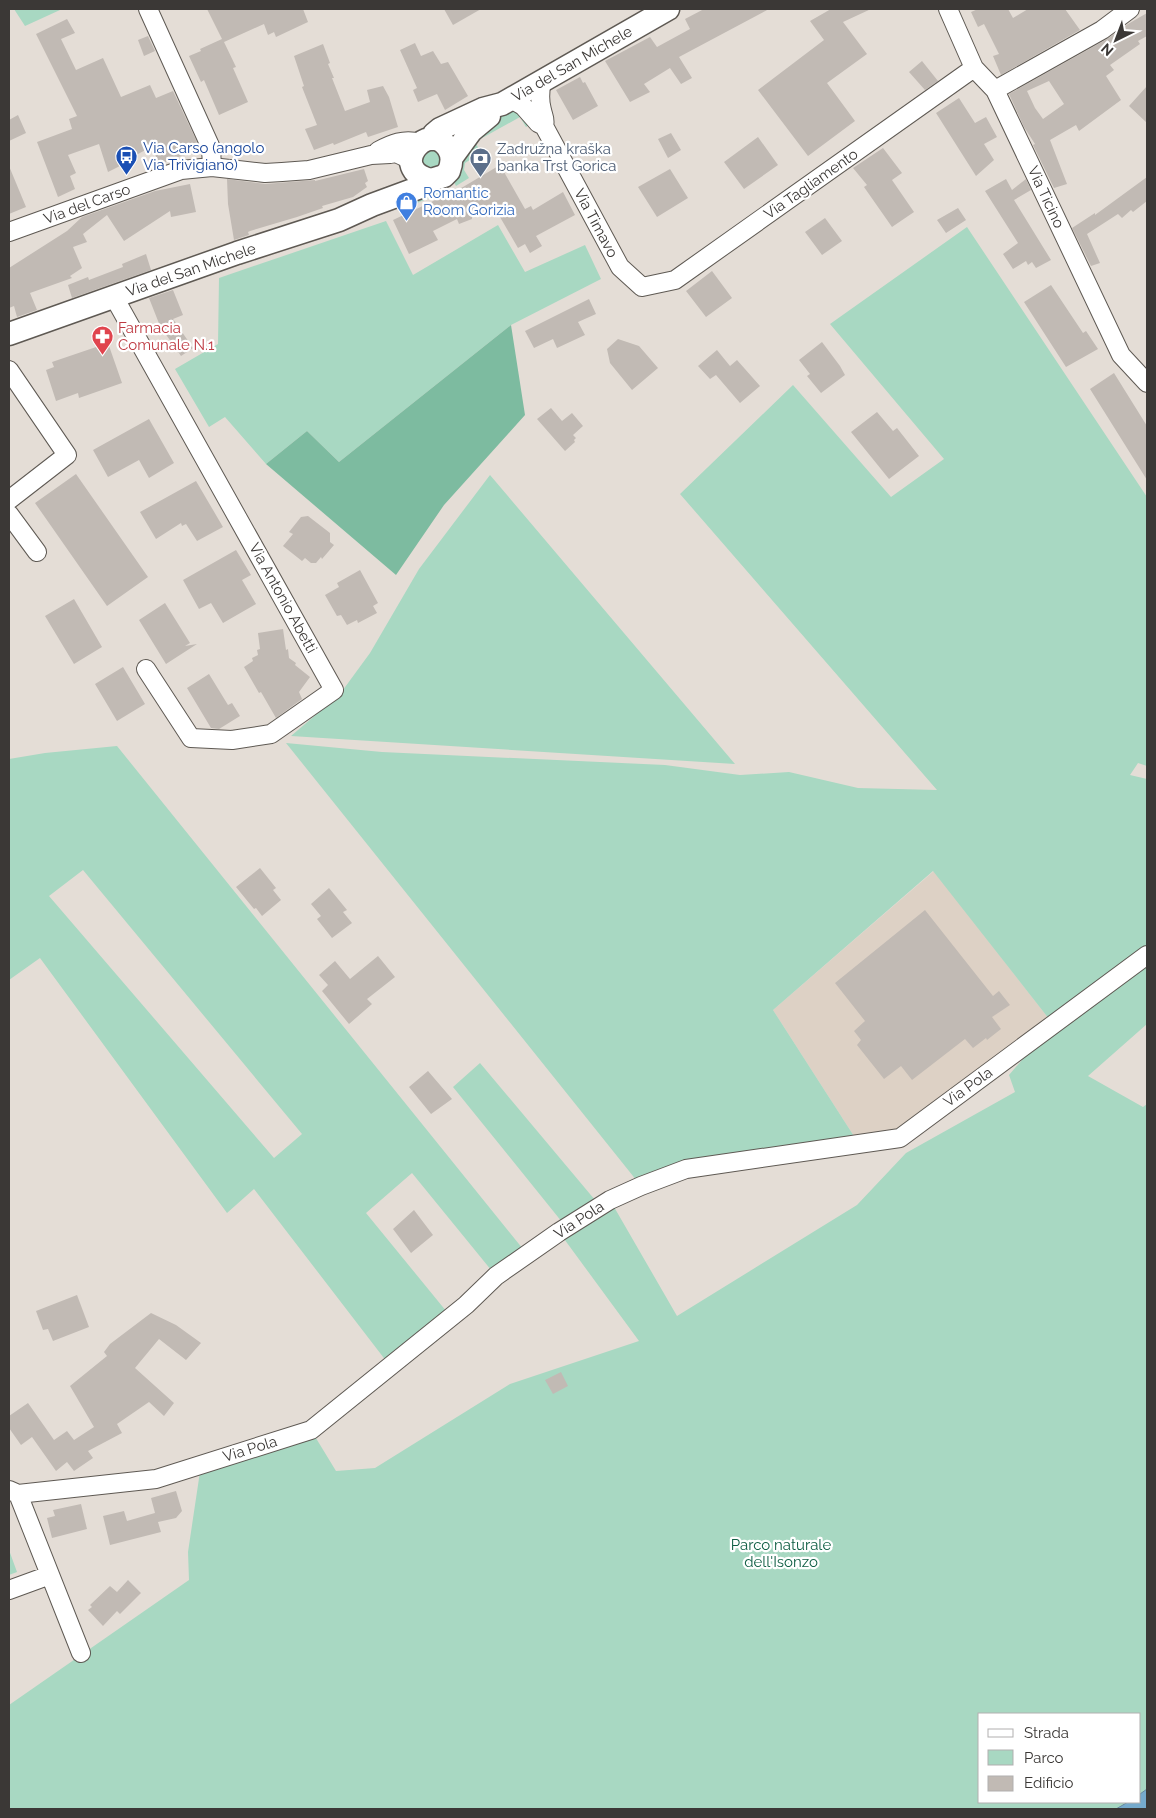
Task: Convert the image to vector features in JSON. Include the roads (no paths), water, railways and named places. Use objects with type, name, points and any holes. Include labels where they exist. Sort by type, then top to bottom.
[{"type":"main road","name":"Via del San Michele","points":[[372,205],[434,134],[440,130],[506,101],[668,9]]},
{"type":"main road","name":"Via del San Michele","points":[[9,334],[339,220],[372,205],[410,192],[431,180],[444,176],[449,171],[452,157],[471,131],[506,101]]},
{"type":"main road","points":[[431,180],[423,178],[417,173],[419,152],[439,140],[450,150],[452,157]]},
{"type":"street","points":[[148,9],[211,148],[212,167]]},
{"type":"street","name":"Via Ticino","points":[[948,9],[974,68],[995,90],[1121,355],[1147,383]]},
{"type":"street","points":[[995,90],[1102,30],[1130,9]]},
{"type":"street","name":"Via Tagliamento","points":[[642,287],[675,280],[974,68]]},
{"type":"street","name":"Via Timavo","points":[[542,80],[540,93],[542,110],[546,120],[544,126]]},
{"type":"street","name":"Via Timavo","points":[[506,101],[523,106],[538,123],[544,126],[620,267],[642,287]]},
{"type":"street","name":"Via del Carso","points":[[9,232],[181,170],[212,167],[265,173],[309,170],[371,155],[387,146],[406,140],[411,140],[419,152]]},
{"type":"street","name":"Via Antonio Abetti","points":[[114,297],[334,690],[272,734],[232,740],[191,738],[146,669]]},
{"type":"street","points":[[9,370],[67,455],[9,500]]},
{"type":"street","points":[[9,514],[37,552]]},
{"type":"street","name":"Via Pola","points":[[81,1652],[14,1492],[156,1478],[311,1430],[466,1305],[496,1276],[559,1232],[610,1200],[686,1169],[900,1138],[1147,955]]},
{"type":"street","points":[[9,1590],[50,1575]]},
{"type":"water","points":[[1147,1789],[1147,1809],[1116,1809],[1126,1803],[1141,1803],[1141,1793]]},
{"type":"place","name":"Via Carso (angolo Via Trivigiano)","points":[[127,176]]},
{"type":"place","name":"Zadružna kraška banka Trst Gorica","points":[[481,177]]},
{"type":"place","name":"Romantic Room Gorizia","points":[[407,221]]},
{"type":"place","name":"Farmacia Comunale N.1","points":[[102,356]]},
{"type":"park label","name":"Parco naturale dell'Isonzo","points":[[781,1554]]}]
